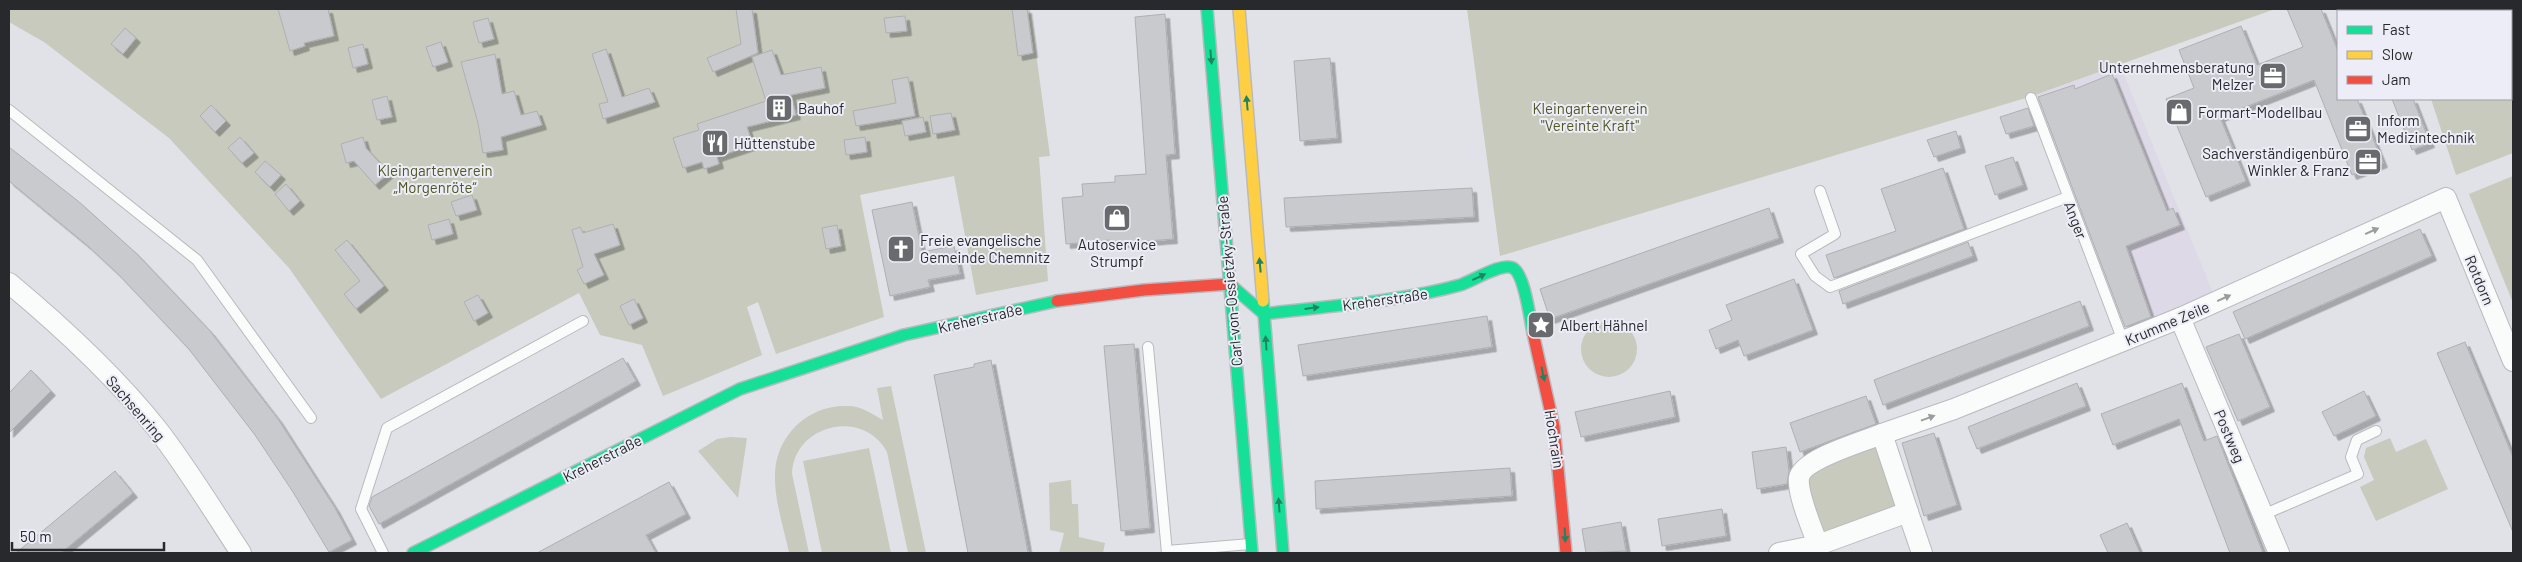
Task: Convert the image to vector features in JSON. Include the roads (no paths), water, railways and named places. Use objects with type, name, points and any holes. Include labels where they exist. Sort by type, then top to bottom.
[{"type":"street","name":"Carl-von-Ossietzky-Straße","points":[[1207,9],[1252,548]]},
{"type":"street","name":"Carl-von-Ossietzky-Straße","points":[[1239,9],[1283,553]]},
{"type":"street","name":"Krumme Zeile","points":[[1818,545],[1802,495],[1799,476],[1804,469],[1814,462],[1882,434],[1954,409],[2180,318],[2446,198]]},
{"type":"street","name":"Rotdorn","points":[[2446,198],[2513,361]]},
{"type":"street","name":"Kreherstraße","points":[[1264,314],[1433,292],[1462,284],[1502,267],[1511,267],[1520,276],[1533,327]]},
{"type":"street","name":"Sachsenring","points":[[9,283],[64,328],[156,429],[184,466],[241,553]]},
{"type":"street","points":[[1230,284],[1264,314]]},
{"type":"street","name":"Kreherstraße","points":[[413,553],[740,389],[895,338],[1063,300],[1144,290],[1230,284]]},
{"type":"street","name":"Postweg","points":[[2180,318],[2279,553]]},
{"type":"street","name":"Hochrain","points":[[1533,327],[1558,450],[1566,553]]},
{"type":"street","points":[[1882,434],[1922,553]]},
{"type":"street","points":[[1779,553],[1818,545],[1908,512]]},
{"type":"lane","name":"Anger","points":[[2031,98],[2123,341]]},
{"type":"lane","points":[[9,110],[197,260],[311,418]]},
{"type":"lane","points":[[1820,191],[1835,234],[1801,254],[1815,276],[1830,287],[2068,197]]},
{"type":"lane","points":[[384,553],[361,509],[387,428],[583,321]]},
{"type":"lane","points":[[1148,347],[1167,552],[1252,548]]},
{"type":"lane","points":[[2272,511],[2358,474],[2351,457],[2357,440],[2376,431]]},
{"type":"place","name":"Unternehmensberatung Melzer","points":[[2273,76]]},
{"type":"place","name":"Bauhof","points":[[779,108]]},
{"type":"place","name":"Formart-Modellbau","points":[[2179,112]]},
{"type":"place","name":"Inform Medizintechnik","points":[[2358,129]]},
{"type":"place","name":"Hüttenstube","points":[[715,143]]},
{"type":"place","name":"Sachverständigenbüro Winkler & Franz","points":[[2368,162]]},
{"type":"place","name":"Autoservice Strumpf","points":[[1117,218]]},
{"type":"place","name":"Freie evangelische Gemeinde Chemnitz","points":[[901,249]]},
{"type":"place","name":"Albert Hähnel","points":[[1541,325]]},
{"type":"park label","name":"Kleingartenverein \"Vereinte Kraft\"","points":[[1590,116]]},
{"type":"park label","name":"Kleingartenverein „Morgenröte“","points":[[435,178]]}]
